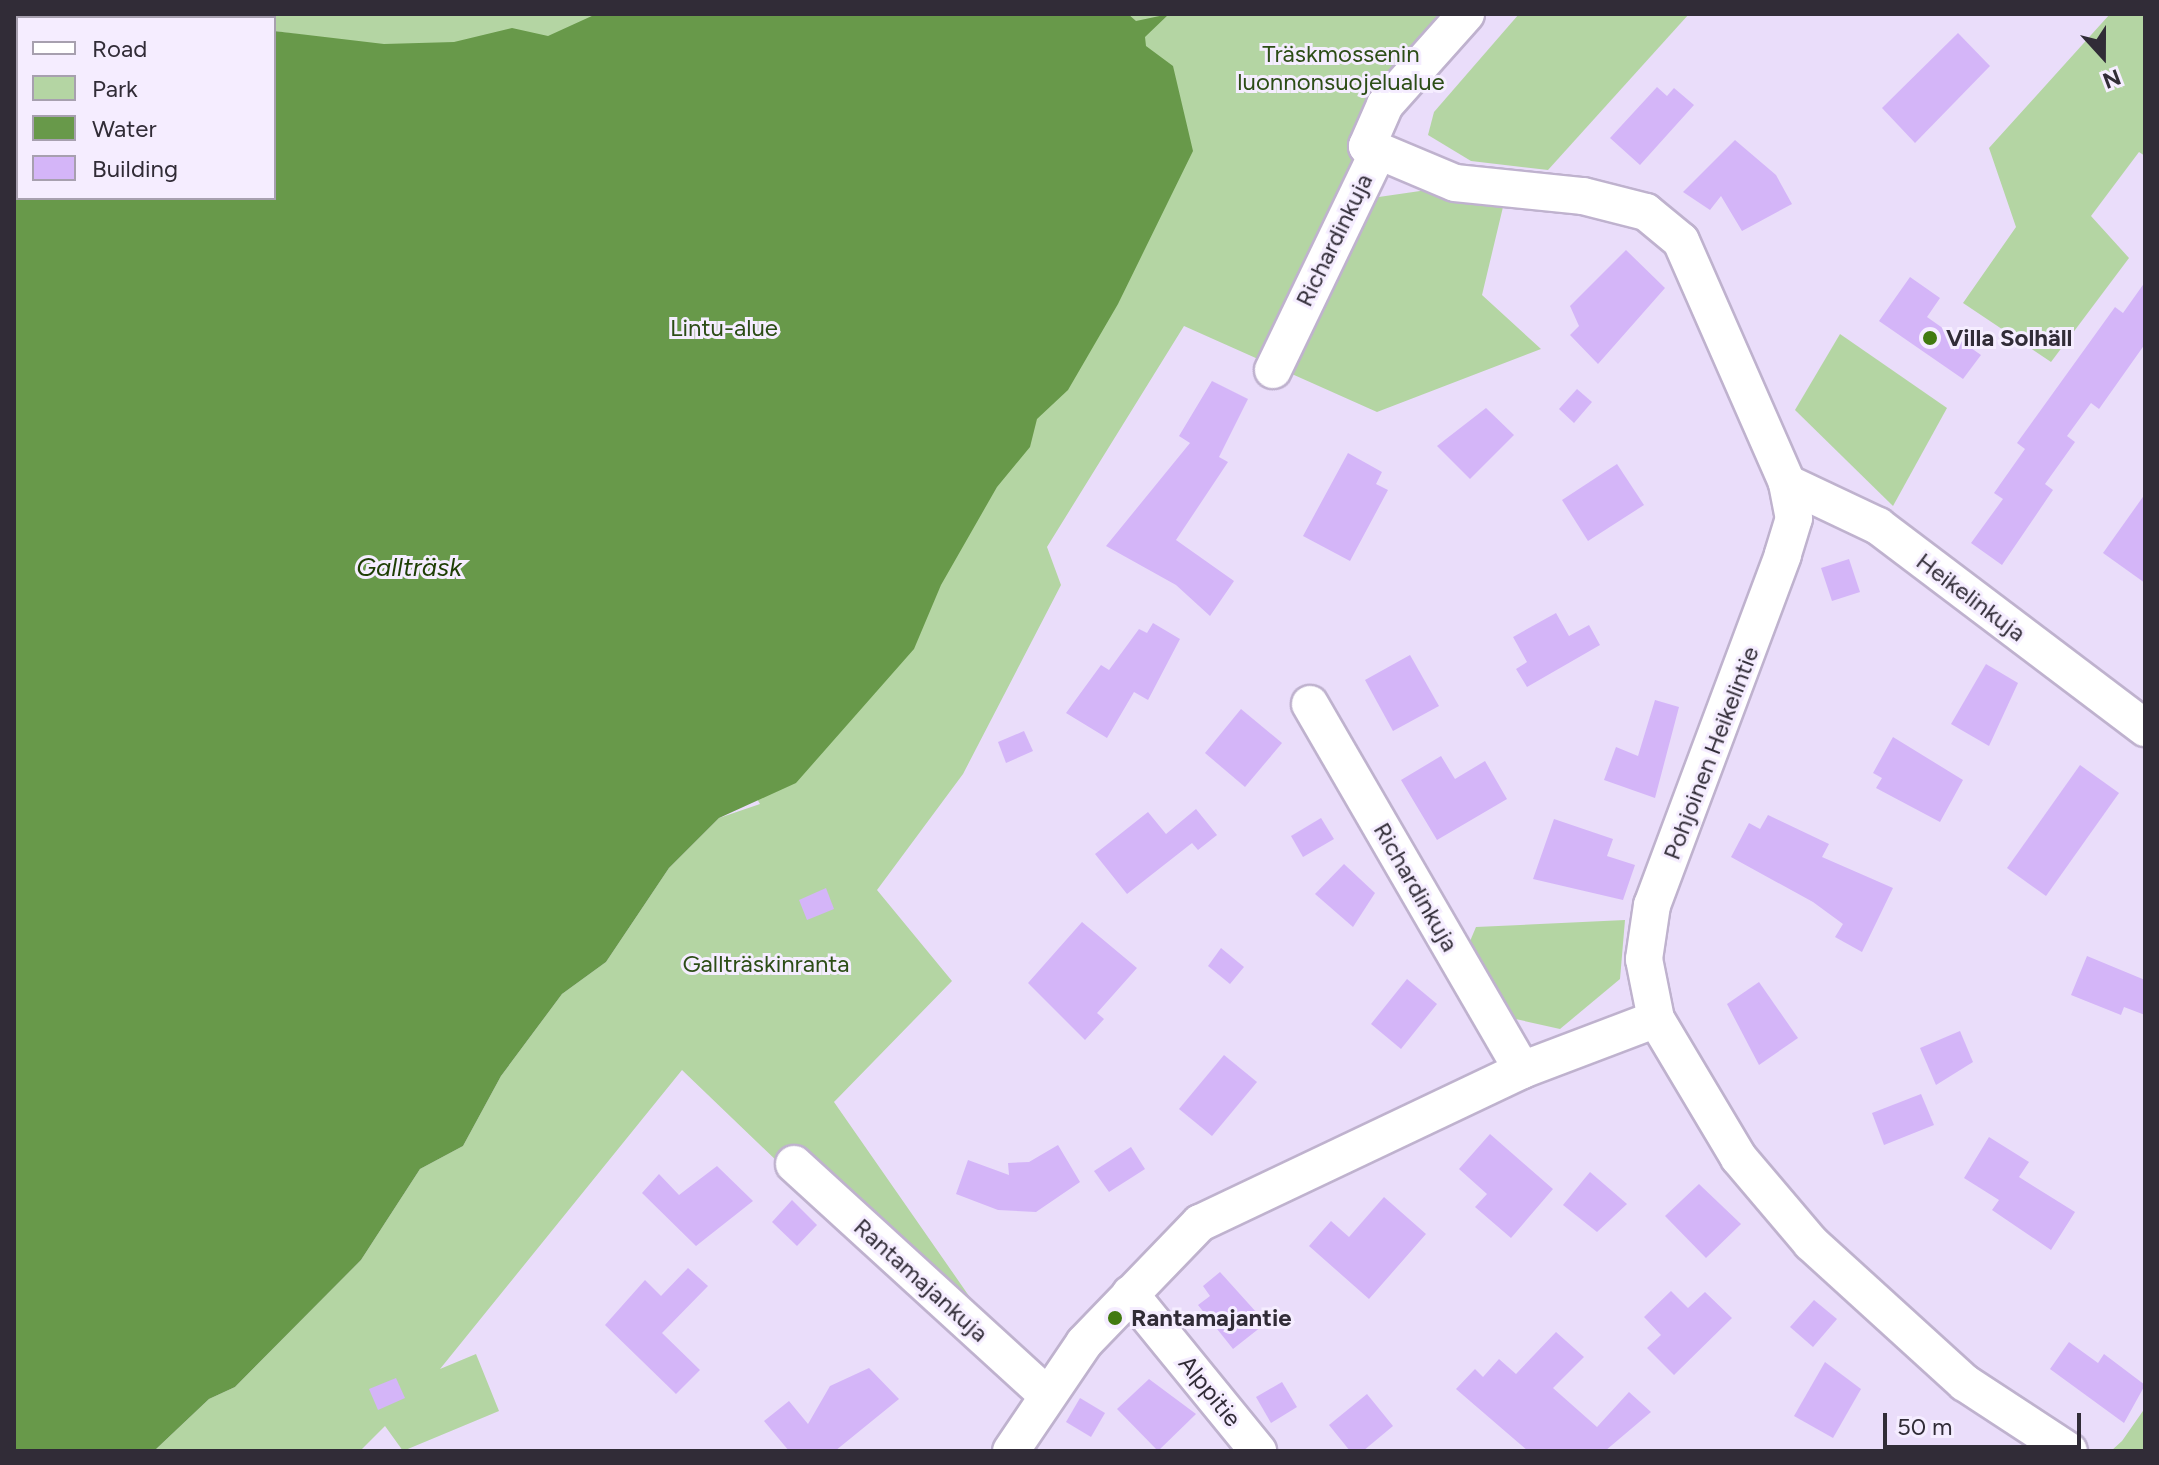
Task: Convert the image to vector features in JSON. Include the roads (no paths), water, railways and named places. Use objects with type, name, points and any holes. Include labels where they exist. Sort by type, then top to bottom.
[{"type":"street","name":"Richardinkuja","points":[[1273,370],[1372,150],[1385,105],[1466,14]]},
{"type":"street","name":"Pohjoinen Heikelintie","points":[[1372,150],[1455,183],[1583,196],[1646,212],[1687,253],[1787,483],[1794,518],[1783,555],[1652,905],[1644,959],[1656,1019],[1739,1158],[1811,1243],[1965,1383],[2069,1451]]},
{"type":"street","name":"Heikelinkuja","points":[[1787,483],[1878,526],[2145,728]]},
{"type":"street","name":"Richardinkuja","points":[[1310,704],[1522,1070]]},
{"type":"street","points":[[1011,1451],[1047,1395],[1130,1294],[1211,1217],[1522,1070],[1656,1019]]},
{"type":"street","name":"Rantamajankuja","points":[[794,1164],[1047,1395]]},
{"type":"street","name":"Alppitie","points":[[1130,1294],[1258,1451]]},
{"type":"water","name":"Gallträsk","points":[[1128,14],[1136,21],[1169,14],[1145,37],[1146,46],[1173,66],[1193,151],[1118,304],[1068,390],[1037,419],[1030,447],[997,487],[941,585],[914,649],[796,783],[719,818],[669,868],[606,962],[562,994],[501,1076],[463,1146],[420,1169],[361,1260],[235,1387],[209,1399],[154,1451],[14,1451],[14,115],[16,200],[276,200],[276,31],[384,44],[454,42],[512,28],[548,36],[594,15]]},
{"type":"place","name":"Villa Solhäll","points":[[1930,338]]},
{"type":"place","name":"Rantamajantie","points":[[1115,1318]]},
{"type":"park label","name":"Träskmossenin luonnonsuojelualue","points":[[1341,68]]},
{"type":"park label","name":"Lintu-alue","points":[[724,328]]},
{"type":"park label","name":"Gallträskinranta","points":[[766,964]]}]
